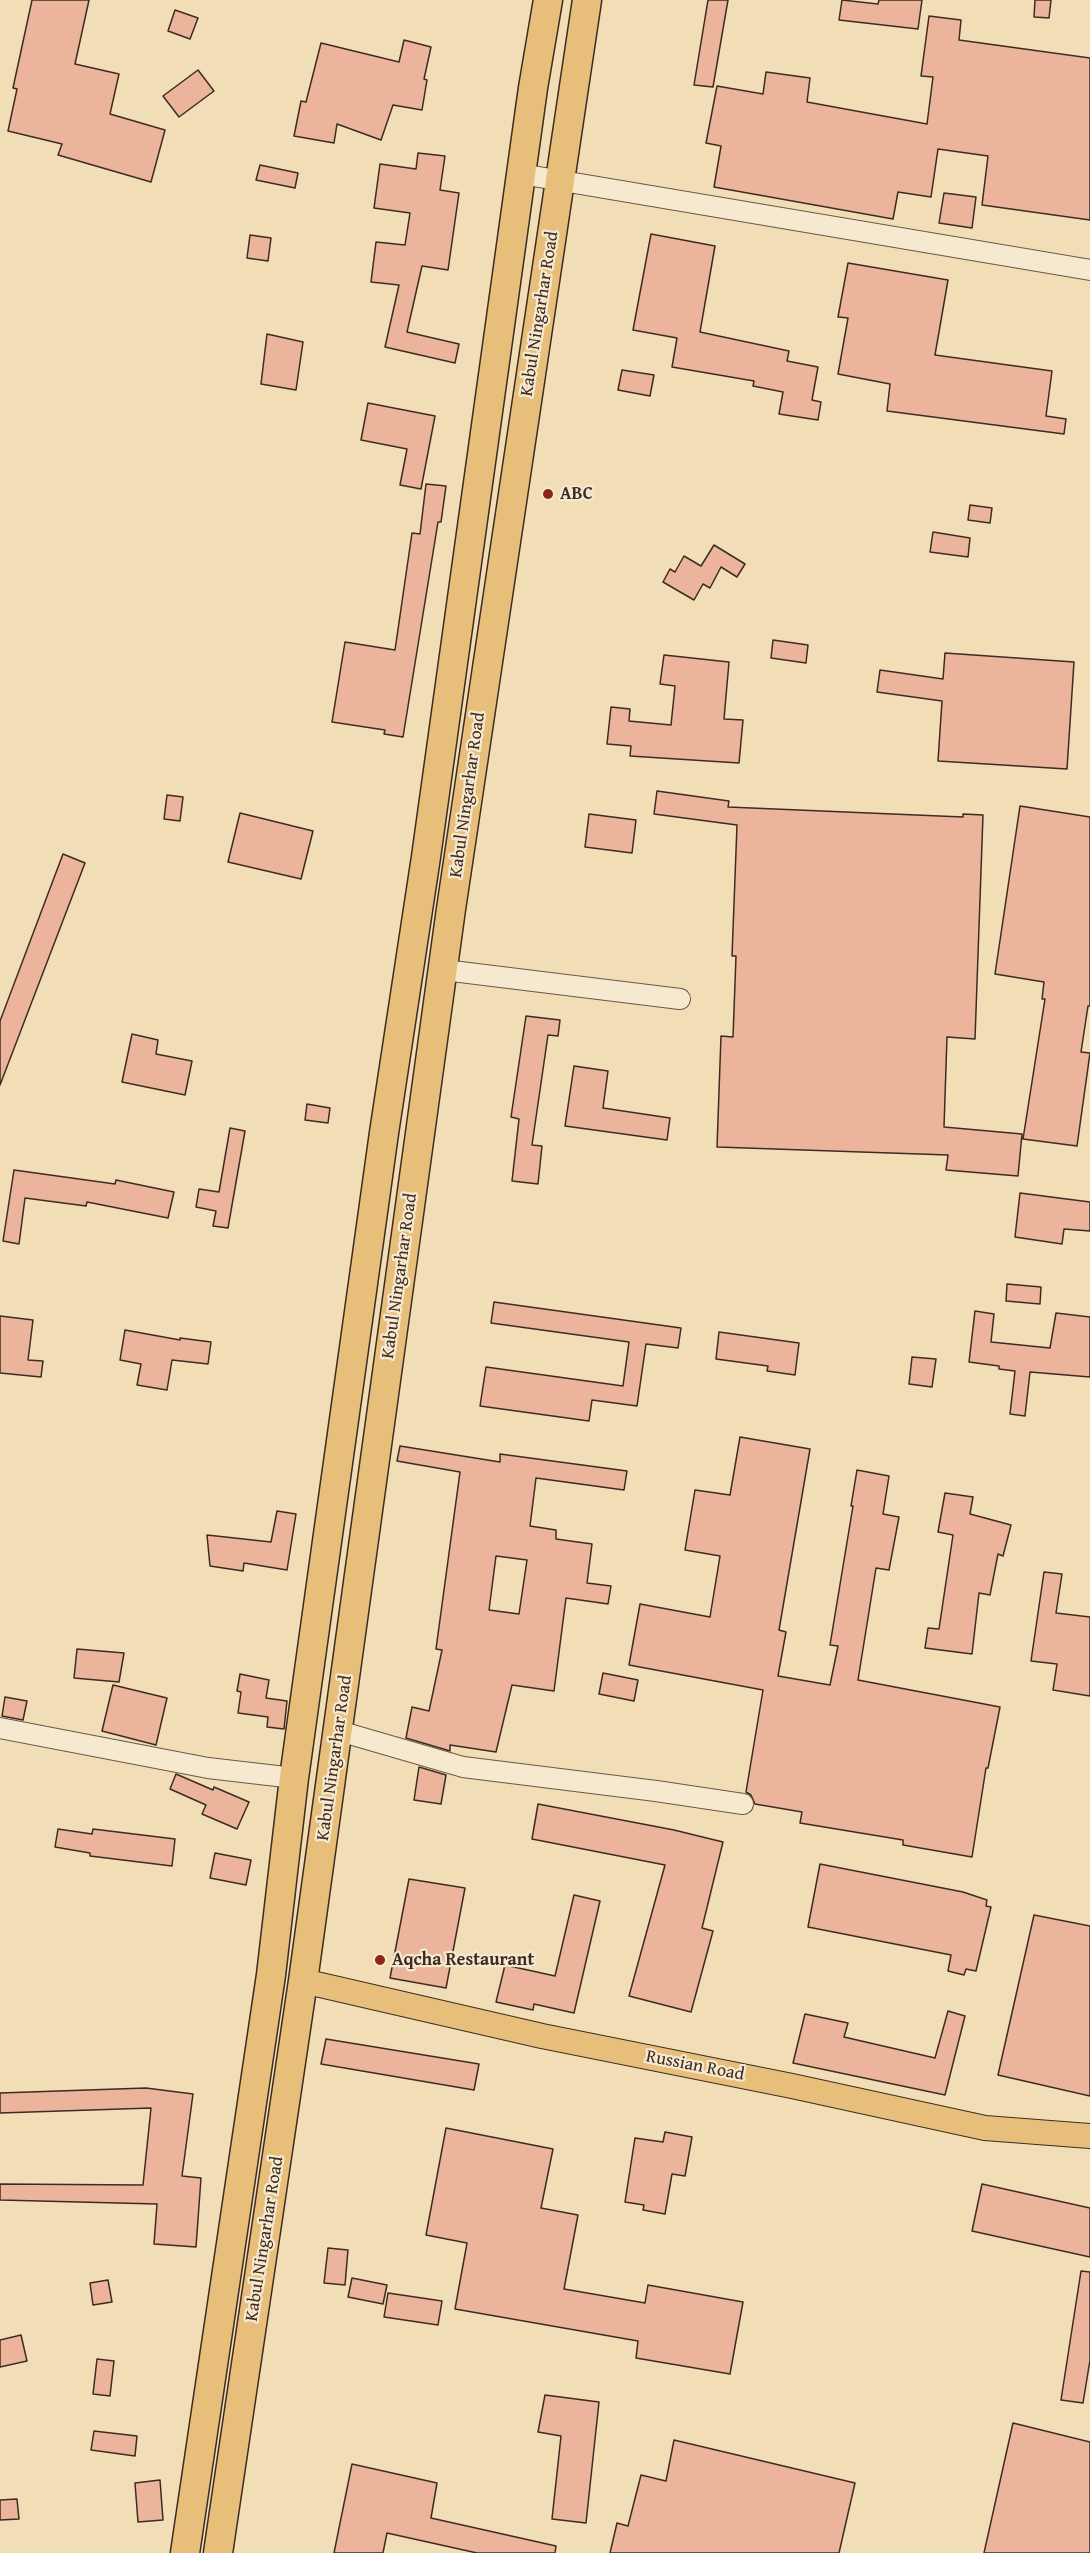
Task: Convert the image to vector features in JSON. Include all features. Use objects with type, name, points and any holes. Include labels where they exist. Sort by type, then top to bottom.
[{"type":"highway","name":"Kabul Ningarhar Road","points":[[185,2553],[271,1975],[294,1778],[365,1269],[426,857],[521,174],[548,0]]},
{"type":"highway","name":"Kabul Ningarhar Road","points":[[218,2553],[339,1731],[444,970],[587,0]]},
{"type":"highway","points":[[365,1269],[401,1273]]},
{"type":"main road","name":"Russian Road","points":[[303,1981],[542,2036],[792,2085],[985,2128],[1090,2136]]},
{"type":"street","points":[[521,174],[1090,270]]},
{"type":"street","points":[[444,970],[680,999]]},
{"type":"street","points":[[0,1728],[208,1768],[294,1778]]},
{"type":"street","points":[[339,1731],[463,1767],[743,1804]]},
{"type":"building","points":[[32,0],[89,0],[75,64],[119,74],[110,114],[165,130],[151,182],[58,155],[62,144],[8,131],[17,89],[13,88]]},
{"type":"building","points":[[708,0],[728,0],[713,87],[694,85]]},
{"type":"building","points":[[842,0],[878,4],[879,0],[922,0],[918,29],[839,20]]},
{"type":"building","points":[[1035,0],[1051,0],[1049,18],[1034,17]]},
{"type":"building","points":[[175,10],[198,18],[190,39],[168,31]]},
{"type":"building","points":[[929,16],[961,20],[959,40],[1090,58],[1090,220],[982,205],[988,156],[938,149],[931,197],[898,192],[893,219],[714,187],[721,146],[706,143],[717,86],[763,94],[766,72],[810,78],[807,102],[927,124],[933,77],[921,76]]},
{"type":"building","points":[[404,40],[431,47],[424,79],[427,80],[422,110],[393,105],[381,140],[337,124],[334,143],[294,136],[301,101],[306,102],[321,43],[399,62]]},
{"type":"building","points":[[198,70],[214,91],[179,117],[163,96]]},
{"type":"building","points":[[418,153],[445,156],[440,190],[459,193],[448,270],[422,266],[407,332],[459,344],[455,363],[385,347],[399,285],[371,282],[376,242],[405,245],[410,213],[374,208],[380,164],[416,169]]},
{"type":"building","points":[[260,165],[298,173],[295,188],[256,180]]},
{"type":"building","points":[[944,193],[976,197],[972,228],[939,223]]},
{"type":"building","points":[[651,234],[715,246],[700,332],[789,351],[787,361],[818,367],[812,400],[821,402],[818,420],[779,414],[783,392],[753,386],[754,381],[672,367],[677,338],[633,330]]},
{"type":"building","points":[[250,235],[271,238],[268,261],[247,258]]},
{"type":"building","points":[[848,263],[948,280],[935,355],[1052,371],[1046,416],[1066,419],[1064,434],[887,411],[890,384],[838,374],[848,318],[838,317]]},
{"type":"building","points":[[267,334],[303,342],[296,390],[261,384]]},
{"type":"building","points":[[622,370],[654,375],[650,396],[618,390]]},
{"type":"building","points":[[368,403],[435,416],[421,489],[400,485],[407,449],[361,440]]},
{"type":"building","points":[[426,484],[446,486],[441,522],[438,522],[403,737],[384,734],[385,730],[332,722],[345,642],[395,650],[412,533],[420,534]]},
{"type":"building","points":[[970,505],[992,508],[990,523],[968,520]]},
{"type":"building","points":[[933,532],[970,538],[968,557],[930,552]]},
{"type":"building","points":[[714,545],[745,564],[737,577],[721,567],[710,588],[703,584],[694,600],[663,582],[670,569],[675,572],[684,556],[701,566]]},
{"type":"building","points":[[773,640],[808,645],[806,663],[771,658]]},
{"type":"building","points":[[945,653],[1074,662],[1067,769],[938,761],[942,701],[877,692],[880,670],[943,679]]},
{"type":"building","points":[[664,655],[729,662],[724,719],[743,720],[739,763],[630,756],[631,746],[607,744],[611,707],[630,709],[629,721],[671,725],[675,686],[660,684]]},
{"type":"building","points":[[657,791],[729,801],[728,807],[963,817],[963,814],[983,815],[975,1039],[947,1037],[944,1127],[1022,1134],[1018,1176],[946,1170],[948,1155],[717,1147],[721,1036],[733,1037],[736,956],[732,956],[737,825],[654,814]]},
{"type":"building","points":[[167,795],[183,797],[180,821],[164,819]]},
{"type":"building","points":[[1020,806],[1090,817],[1090,1006],[1088,1006],[1081,1052],[1090,1053],[1077,1146],[1023,1139],[1045,999],[1042,999],[1044,982],[995,974]]},
{"type":"building","points":[[240,813],[313,831],[301,879],[228,862]]},
{"type":"building","points":[[589,814],[636,820],[632,853],[585,847]]},
{"type":"building","points":[[63,854],[85,863],[0,1085],[0,1021]]},
{"type":"building","points":[[526,1016],[560,1020],[558,1036],[548,1035],[532,1145],[542,1146],[538,1184],[512,1181],[519,1119],[511,1117]]},
{"type":"building","points":[[132,1034],[158,1040],[156,1054],[192,1061],[185,1095],[122,1082]]},
{"type":"building","points":[[574,1066],[608,1071],[603,1108],[670,1118],[667,1140],[565,1126]]},
{"type":"building","points":[[307,1104],[330,1108],[328,1123],[305,1120]]},
{"type":"building","points":[[230,1128],[245,1131],[228,1228],[213,1226],[216,1211],[196,1207],[199,1189],[219,1192]]},
{"type":"building","points":[[14,1170],[115,1184],[116,1180],[174,1192],[168,1218],[87,1202],[86,1206],[25,1198],[19,1244],[3,1241]]},
{"type":"building","points":[[1020,1193],[1090,1202],[1090,1231],[1064,1229],[1062,1244],[1015,1237]]},
{"type":"building","points":[[1007,1284],[1041,1287],[1040,1304],[1006,1301]]},
{"type":"building","points":[[494,1302],[681,1328],[678,1348],[646,1344],[637,1406],[592,1400],[589,1421],[480,1406],[486,1367],[623,1386],[629,1342],[491,1323]]},
{"type":"building","points":[[975,1311],[994,1314],[991,1342],[1050,1348],[1056,1313],[1090,1317],[1090,1377],[1030,1372],[1025,1416],[1010,1414],[1015,1371],[999,1369],[999,1366],[969,1362]]},
{"type":"building","points":[[0,1316],[33,1320],[28,1360],[43,1361],[41,1377],[0,1373]]},
{"type":"building","points":[[125,1330],[180,1340],[180,1338],[211,1342],[208,1364],[172,1360],[167,1390],[137,1385],[141,1364],[120,1360]]},
{"type":"building","points":[[719,1332],[799,1343],[795,1375],[767,1371],[768,1366],[716,1359]]},
{"type":"building","points":[[912,1357],[936,1359],[932,1387],[909,1384]]},
{"type":"building","points":[[740,1437],[810,1449],[779,1630],[786,1632],[778,1676],[830,1685],[838,1646],[830,1645],[857,1470],[889,1476],[883,1514],[899,1517],[889,1570],[876,1568],[858,1680],[1000,1707],[988,1768],[986,1768],[972,1857],[903,1845],[903,1840],[800,1823],[802,1812],[755,1804],[751,1795],[746,1792],[763,1690],[629,1665],[640,1604],[710,1617],[720,1556],[685,1550],[695,1490],[730,1495]]},
{"type":"building","points":[[400,1446],[500,1462],[500,1454],[627,1471],[624,1490],[536,1478],[530,1526],[556,1530],[556,1539],[592,1544],[587,1583],[611,1586],[608,1604],[566,1598],[554,1691],[512,1685],[496,1752],[450,1745],[450,1751],[406,1738],[412,1707],[429,1711],[442,1650],[436,1649],[460,1472],[397,1461]],"holes":[[[496,1556],[527,1560],[519,1614],[489,1610]]]},
{"type":"building","points":[[945,1493],[973,1497],[970,1514],[1011,1525],[1003,1556],[998,1554],[990,1595],[979,1593],[972,1654],[925,1648],[928,1628],[939,1629],[953,1535],[938,1532]]},
{"type":"building","points":[[277,1511],[296,1514],[287,1570],[244,1563],[243,1571],[210,1566],[207,1535],[271,1542]]},
{"type":"building","points":[[1044,1572],[1062,1574],[1056,1613],[1090,1617],[1090,1696],[1053,1690],[1057,1664],[1031,1661]]},
{"type":"building","points":[[77,1649],[124,1653],[119,1682],[74,1678]]},
{"type":"building","points":[[603,1673],[638,1680],[634,1701],[599,1694]]},
{"type":"building","points":[[240,1674],[269,1680],[266,1698],[287,1701],[284,1729],[267,1727],[268,1717],[238,1713],[241,1692],[237,1691]]},
{"type":"building","points":[[113,1685],[167,1698],[156,1745],[102,1731]]},
{"type":"building","points":[[5,1697],[27,1701],[23,1720],[2,1716]]},
{"type":"building","points":[[419,1767],[446,1775],[441,1804],[414,1800]]},
{"type":"building","points":[[176,1774],[249,1802],[237,1829],[202,1814],[206,1805],[170,1789]]},
{"type":"building","points":[[538,1804],[674,1830],[723,1842],[702,1928],[713,1931],[691,2012],[629,1996],[665,1865],[532,1839]]},
{"type":"building","points":[[58,1829],[92,1834],[93,1829],[175,1839],[172,1866],[90,1856],[90,1853],[55,1847]]},
{"type":"building","points":[[215,1853],[251,1860],[246,1885],[210,1878]]},
{"type":"building","points":[[820,1864],[963,1892],[987,1900],[986,1906],[991,1907],[976,1971],[966,1969],[964,1975],[948,1971],[951,1955],[808,1927]]},
{"type":"building","points":[[409,1879],[465,1888],[446,1988],[390,1978]]},
{"type":"building","points":[[574,1895],[600,1901],[574,2013],[534,2004],[533,2010],[496,2002],[505,1965],[555,1976]]},
{"type":"building","points":[[1034,1915],[1090,1926],[1090,2096],[998,2075]]},
{"type":"building","points":[[948,2011],[965,2016],[945,2095],[793,2063],[805,2014],[848,2023],[844,2037],[935,2058]]},
{"type":"building","points":[[326,2039],[479,2064],[474,2090],[321,2064]]},
{"type":"building","points":[[146,2088],[193,2094],[182,2176],[201,2178],[196,2247],[154,2244],[157,2204],[0,2200],[0,2184],[143,2185],[151,2108],[0,2113],[0,2093]]},
{"type":"building","points":[[446,2128],[553,2149],[541,2208],[578,2215],[564,2289],[645,2303],[648,2285],[743,2302],[730,2374],[636,2358],[638,2341],[455,2309],[467,2243],[426,2235]]},
{"type":"building","points":[[665,2132],[692,2137],[685,2176],[672,2174],[665,2214],[643,2210],[644,2205],[625,2202],[635,2138],[663,2142]]},
{"type":"building","points":[[982,2184],[1090,2208],[1090,2257],[972,2231]]},
{"type":"building","points":[[328,2248],[348,2250],[345,2285],[324,2283]]},
{"type":"building","points":[[1081,2271],[1090,2272],[1090,2360],[1083,2403],[1061,2400]]},
{"type":"building","points":[[352,2278],[387,2285],[383,2304],[348,2297]]},
{"type":"building","points":[[108,2280],[112,2302],[93,2305],[90,2283]]},
{"type":"building","points":[[388,2293],[442,2301],[438,2325],[384,2317]]},
{"type":"building","points":[[21,2335],[27,2361],[0,2367],[0,2340]]},
{"type":"building","points":[[97,2359],[114,2361],[110,2396],[93,2394]]},
{"type":"building","points":[[545,2395],[599,2402],[586,2523],[552,2519],[561,2436],[538,2432]]},
{"type":"building","points":[[1013,2423],[1090,2442],[1090,2553],[984,2553]]},
{"type":"building","points":[[94,2431],[137,2436],[135,2456],[91,2450]]},
{"type":"building","points":[[674,2440],[855,2483],[839,2553],[610,2553],[617,2523],[628,2526],[641,2475],[666,2481]]},
{"type":"building","points":[[352,2464],[437,2483],[431,2518],[556,2546],[555,2553],[477,2553],[387,2533],[383,2553],[334,2553]]},
{"type":"building","points":[[160,2480],[163,2520],[138,2522],[135,2483]]},
{"type":"building","points":[[17,2499],[19,2519],[0,2520],[0,2500]]},
{"type":"place","name":"ABC","points":[[548,494]]},
{"type":"place","name":"Aqcha Restaurant","points":[[380,1960]]}]
